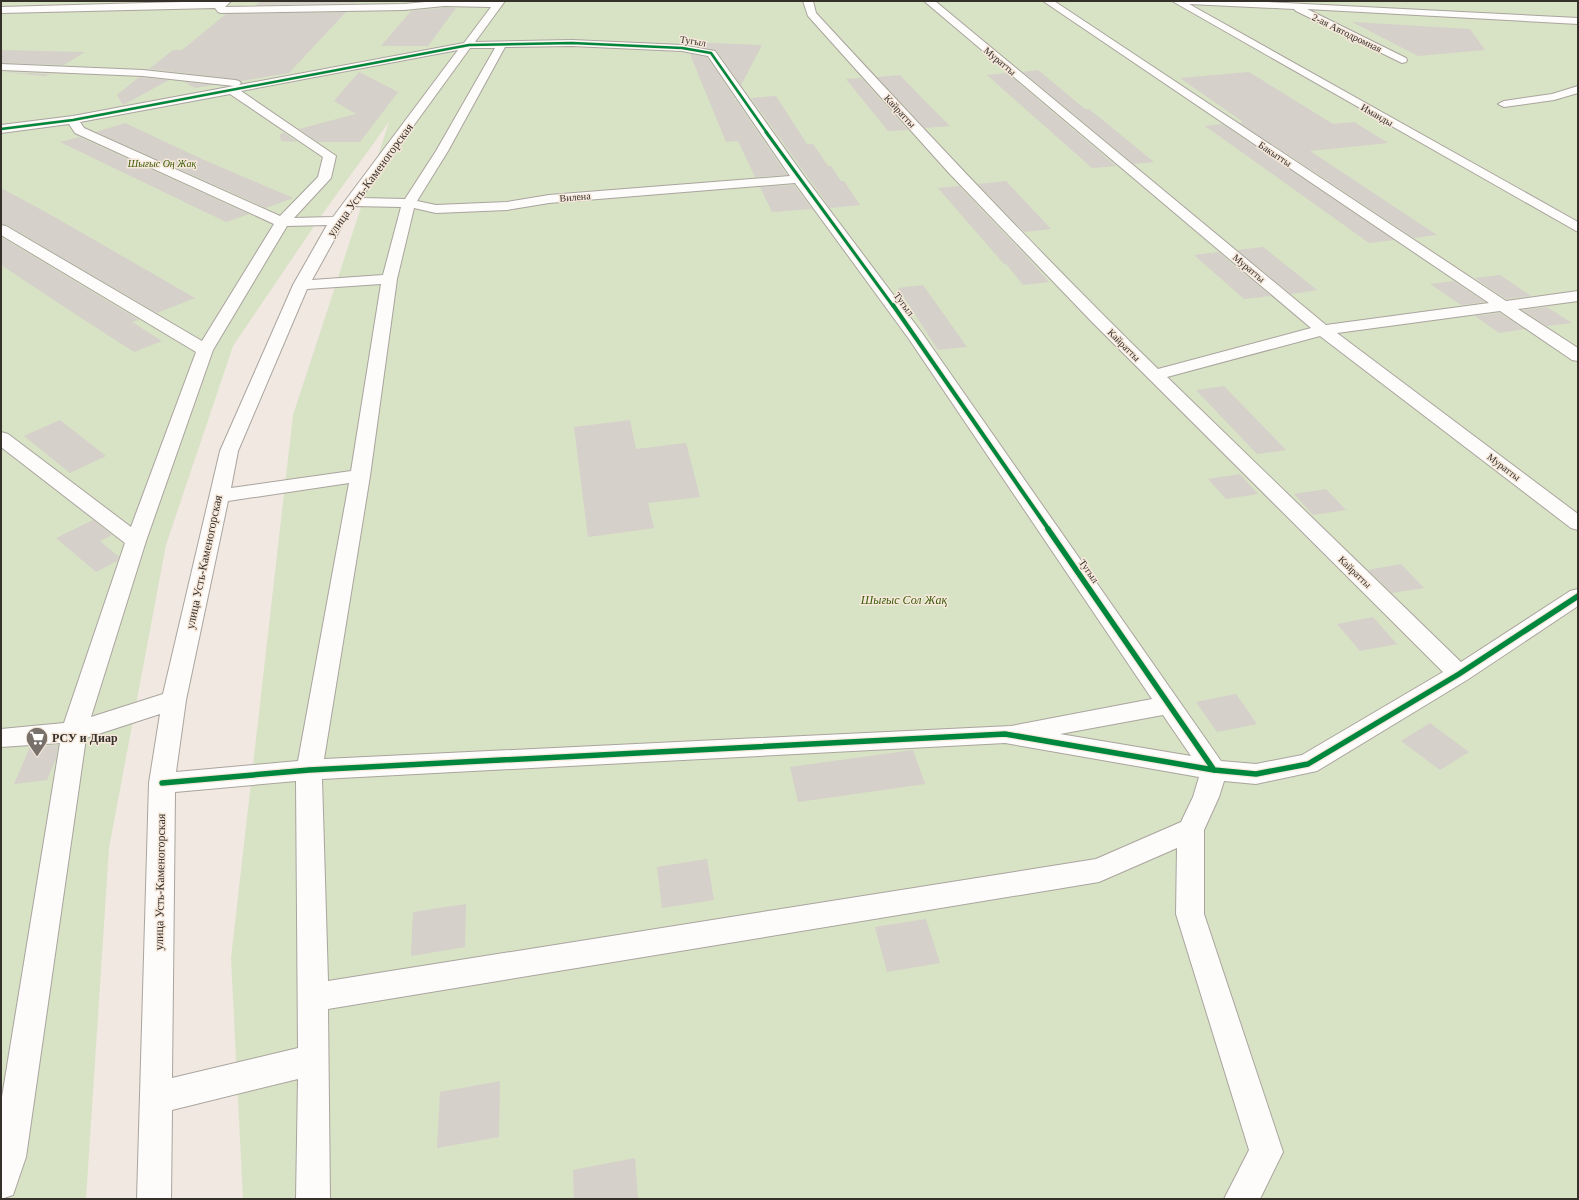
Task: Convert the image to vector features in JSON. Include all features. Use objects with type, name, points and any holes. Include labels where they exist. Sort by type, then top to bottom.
[{"type":"street","name":"Кайратты","points":[[808,1],[811,14],[928,141],[1098,319],[1459,674]]},
{"type":"street","name":"Муратты","points":[[929,1],[1323,330],[1578,524]]},
{"type":"street","name":"Бакытты","points":[[1048,1],[1502,306]]},
{"type":"street","points":[[1172,1],[1267,3],[1292,6],[1391,6],[1524,18],[1578,21]]},
{"type":"street","name":"Иманды","points":[[1176,1],[1578,228]]},
{"type":"street","points":[[1,10],[222,3],[221,10],[254,10],[404,7],[444,3],[499,2]]},
{"type":"street","name":"улица Усть-Каменогорская","points":[[154,1199],[162,783],[174,700],[229,451],[301,285],[337,221],[469,45],[499,2]]},
{"type":"street","name":"2-ая Автодромная","points":[[1292,6],[1402,60]]},
{"type":"street","points":[[1519,6],[1524,18]]},
{"type":"street","name":"Тугыл","points":[[252,85],[469,45],[572,43],[682,48],[711,54],[799,179],[916,336],[1214,770]]},
{"type":"street","points":[[313,1199],[314,1060],[309,770],[360,476],[389,279],[409,203],[442,151],[502,44]]},
{"type":"street","points":[[1,67],[143,73],[252,85]]},
{"type":"street","points":[[1,129],[73,120],[233,91],[252,85]]},
{"type":"street","points":[[1504,104],[1554,97],[1578,90]]},
{"type":"street","points":[[1,1183],[9,1157],[74,732],[136,541],[205,350],[282,222],[324,178],[330,156],[233,91]]},
{"type":"street","points":[[73,120],[79,130],[282,222],[337,221]]},
{"type":"street","name":"Вилена","points":[[351,202],[409,203],[436,210],[507,206],[549,200],[799,179]]},
{"type":"street","points":[[1,229],[205,350]]},
{"type":"street","points":[[301,285],[389,279]]},
{"type":"street","points":[[1154,375],[1323,330],[1578,296]]},
{"type":"street","points":[[1502,306],[1578,356]]},
{"type":"street","points":[[1,438],[136,541]]},
{"type":"street","points":[[219,496],[360,476]]},
{"type":"street","points":[[1005,734],[1214,770],[1256,774],[1308,764],[1459,674],[1578,596]]},
{"type":"street","points":[[1,738],[74,732],[174,700]]},
{"type":"street","points":[[162,783],[309,770],[1005,734],[1170,705]]},
{"type":"street","points":[[1214,770],[1206,797],[1192,830],[1190,914],[1266,1152],[1241,1199]]},
{"type":"street","points":[[313,997],[1099,870],[1192,830]]},
{"type":"street","points":[[156,1098],[314,1060]]},
{"type":"green space","name":"Шығыс Сол Жақ","points":[[1,1],[1578,1],[1578,1199],[243,1199],[231,958],[293,415],[389,122],[323,213],[233,346],[166,545],[109,848],[86,1199],[1,1199]]},
{"type":"building","points":[[260,2],[356,2],[256,5]]},
{"type":"building","points":[[456,8],[428,46],[381,46],[411,11]]},
{"type":"building","points":[[346,12],[289,73],[241,81],[235,79],[149,69],[173,50],[182,50],[226,14]]},
{"type":"building","points":[[1352,22],[1470,29],[1485,50],[1418,56]]},
{"type":"building","points":[[685,42],[762,45],[741,85],[716,50],[686,44]]},
{"type":"building","points":[[1,50],[85,52],[64,65],[1,63]]},
{"type":"building","points":[[690,54],[707,57],[735,98],[734,100],[736,100],[787,175],[755,177],[738,141],[726,142]]},
{"type":"building","points":[[1038,70],[1085,109],[1089,109],[1154,162],[1134,164],[1023,72]]},
{"type":"building","points":[[1,72],[50,74],[45,76]]},
{"type":"building","points":[[359,72],[398,92],[360,142],[318,142],[299,129],[356,114],[334,101]]},
{"type":"building","points":[[1249,72],[1333,124],[1354,122],[1388,143],[1310,151],[1437,235],[1414,238],[1240,123],[1243,122],[1180,78]]},
{"type":"building","points":[[1007,73],[1116,166],[1092,168],[987,75]]},
{"type":"building","points":[[900,75],[950,126],[925,128],[877,77]]},
{"type":"building","points":[[139,77],[169,80],[123,105],[117,95]]},
{"type":"building","points":[[861,78],[908,130],[888,131],[846,79]]},
{"type":"building","points":[[184,82],[214,85],[195,88]]},
{"type":"building","points":[[776,96],[807,144],[813,144],[828,166],[831,166],[841,181],[844,181],[860,205],[830,208],[751,98]]},
{"type":"building","points":[[125,123],[204,160],[293,198],[266,208],[96,132]]},
{"type":"building","points":[[1222,124],[1394,240],[1369,243],[1205,126]]},
{"type":"building","points":[[284,133],[297,142],[281,141],[280,134]]},
{"type":"building","points":[[79,137],[249,214],[226,222],[60,142]]},
{"type":"building","points":[[1006,181],[1051,229],[1024,232],[978,184]]},
{"type":"building","points":[[794,185],[812,209],[772,212],[760,187]]},
{"type":"building","points":[[959,186],[1049,282],[1023,285],[938,188]]},
{"type":"building","points":[[1,188],[195,298],[157,313],[7,225],[1,224]]},
{"type":"building","points":[[1,237],[139,320],[132,322],[162,341],[134,352],[1,265]]},
{"type":"building","points":[[1263,247],[1317,290],[1291,294],[1237,250]]},
{"type":"building","points":[[1218,252],[1271,296],[1244,299],[1194,255]]},
{"type":"building","points":[[1500,275],[1531,296],[1506,299],[1475,278]]},
{"type":"building","points":[[1454,281],[1485,302],[1461,305],[1430,284]]},
{"type":"building","points":[[923,285],[967,347],[938,350],[898,288]]},
{"type":"building","points":[[1547,307],[1572,323],[1547,326],[1522,310]]},
{"type":"building","points":[[1500,313],[1524,329],[1499,333],[1475,316]]},
{"type":"building","points":[[1224,386],[1286,450],[1257,454],[1196,390]]},
{"type":"building","points":[[60,420],[106,456],[70,473],[24,436]]},
{"type":"building","points":[[630,420],[636,449],[686,443],[700,497],[648,503],[654,528],[588,537],[574,427]]},
{"type":"building","points":[[1240,474],[1258,494],[1226,499],[1208,479]]},
{"type":"building","points":[[1326,489],[1346,510],[1313,515],[1294,494]]},
{"type":"building","points":[[93,520],[112,535],[100,541],[119,557],[117,561],[96,572],[56,538]]},
{"type":"building","points":[[1401,564],[1424,588],[1392,593],[1368,570]]},
{"type":"building","points":[[1373,617],[1397,644],[1360,651],[1337,624]]},
{"type":"building","points":[[1236,694],[1257,724],[1217,732],[1196,702]]},
{"type":"building","points":[[1430,723],[1469,752],[1440,770],[1401,741]]},
{"type":"building","points":[[58,745],[56,759],[47,780],[14,784],[30,747]]},
{"type":"building","points":[[913,750],[925,784],[798,802],[790,767]]},
{"type":"building","points":[[707,859],[714,900],[662,908],[657,867]]},
{"type":"building","points":[[466,904],[465,947],[411,956],[413,912]]},
{"type":"building","points":[[926,919],[940,963],[887,972],[875,927]]},
{"type":"building","points":[[500,1081],[499,1137],[437,1148],[440,1092]]},
{"type":"building","points":[[635,1158],[638,1199],[574,1199],[573,1170]]},
{"type":"cycle path","points":[[1,129],[73,120],[469,45],[572,43],[682,48],[711,53],[799,179],[916,336],[1214,770]]},
{"type":"cycle path","points":[[162,783],[309,770],[1005,734],[1214,770],[1256,774],[1308,764],[1459,674],[1578,596]]},
{"type":"place","name":"РСУ и Диар","points":[[37,758]]},
{"type":"park label","name":"Шығыс Оң Жақ","points":[[162,163]]}]
